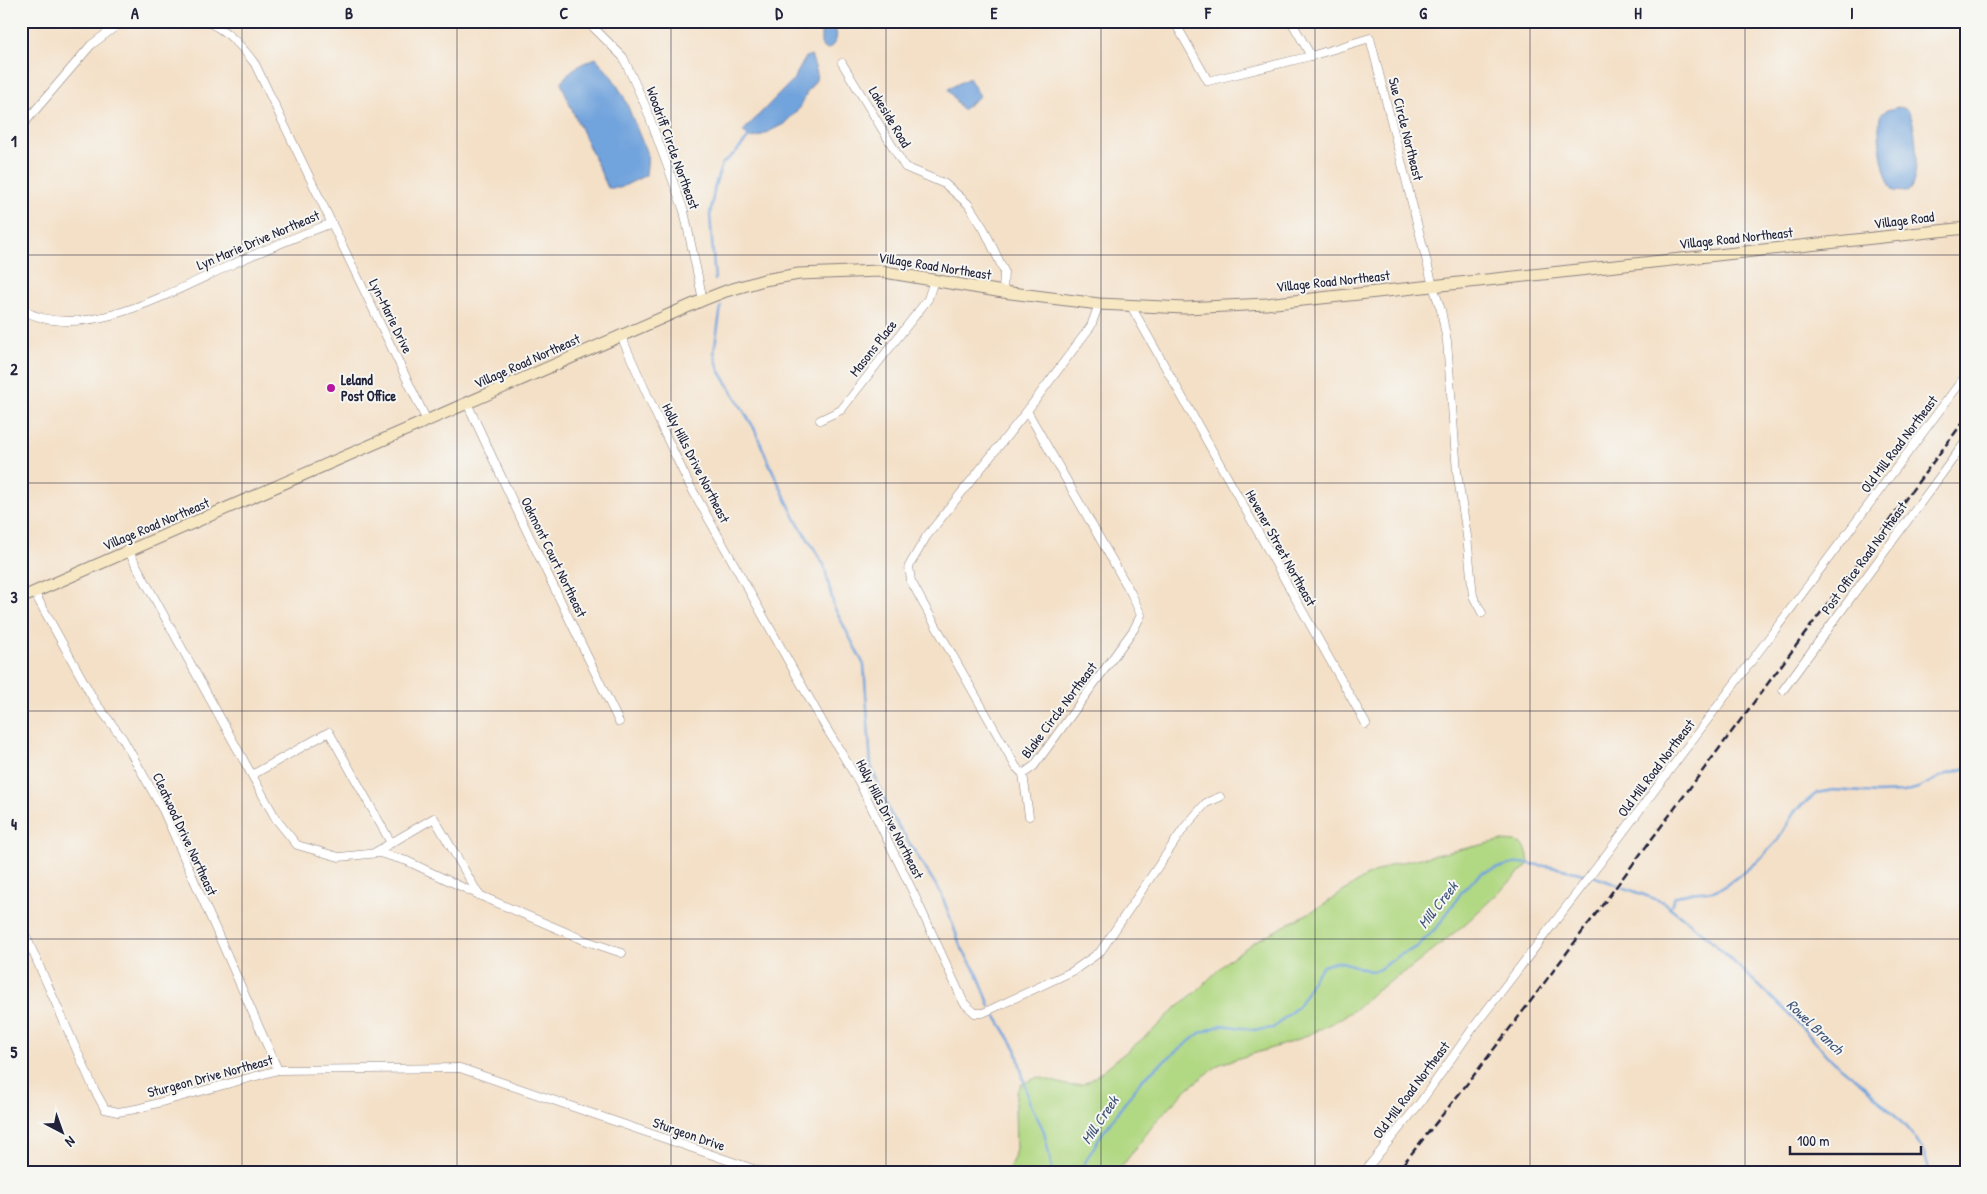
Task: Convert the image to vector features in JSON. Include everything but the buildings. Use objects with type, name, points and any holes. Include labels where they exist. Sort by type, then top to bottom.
[{"type":"main road","name":"Village Road","points":[[1845,242],[1966,228]]},
{"type":"main road","name":"Village Road Northeast","points":[[21,598],[703,300],[764,280],[799,274],[879,271],[1003,292],[1099,304],[1185,308],[1266,304],[1845,242]]},
{"type":"street","points":[[21,127],[91,45],[123,21]]},
{"type":"street","name":"Lyn Marie Drive Northeast","points":[[21,309],[29,314],[66,322],[105,317],[146,303],[332,222],[255,64],[241,45],[217,26],[205,21]]},
{"type":"street","name":"Woodriff Circle Northeast","points":[[588,21],[623,57],[645,105],[684,211],[703,300]]},
{"type":"street","name":"Sue Circle Northeast","points":[[1174,21],[1208,81],[1310,56],[1370,38],[1433,286]]},
{"type":"street","points":[[1291,21],[1310,56]]},
{"type":"street","name":"Lakeside Road","points":[[842,63],[905,166],[945,184],[968,204],[984,229],[1004,271],[1003,292]]},
{"type":"street","name":"Lyn-Marie Drive","points":[[332,222],[427,421]]},
{"type":"street","name":"Masons Place","points":[[820,420],[841,410],[928,298],[934,280]]},
{"type":"street","points":[[1433,286],[1441,310],[1447,341],[1457,472],[1467,536],[1473,596],[1482,613]]},
{"type":"street","name":"Blake Circle Northeast","points":[[1028,411],[1141,615],[1134,629],[1034,766],[1023,774],[1016,767],[924,605],[911,581],[909,566],[926,537],[1028,411],[1091,326],[1099,304]]},
{"type":"street","name":"Hevener Street Northeast","points":[[1131,306],[1366,724]]},
{"type":"street","name":"Holly Hills Drive Northeast","points":[[621,336],[688,482],[859,782],[913,892],[964,1003],[975,1013],[983,1013],[1073,971],[1100,952],[1184,828],[1206,803],[1220,797]]},
{"type":"street","name":"Old Mill Road Northeast","points":[[1363,1173],[1420,1103],[1473,1028],[1600,863],[1966,375]]},
{"type":"street","name":"Oakmont Court Northeast","points":[[467,403],[619,722]]},
{"type":"street","name":"Post Office Road Northeast","points":[[1783,690],[1966,441]]},
{"type":"street","points":[[129,552],[276,819],[297,845],[339,857],[379,853],[407,861],[479,895],[584,940],[622,953]]},
{"type":"street","name":"Cleatwood Drive Northeast","points":[[34,592],[95,702],[123,739],[162,810],[278,1070]]},
{"type":"street","points":[[252,775],[329,732],[391,843]]},
{"type":"street","points":[[1023,774],[1029,816]]},
{"type":"street","points":[[372,854],[434,818],[479,895]]},
{"type":"street","name":"Sturgeon Drive Northeast","points":[[21,926],[105,1109],[118,1112],[136,1109],[278,1070],[460,1068],[606,1119]]},
{"type":"street","name":"Sturgeon Drive","points":[[606,1119],[765,1173]]},
{"type":"green space","points":[[1500,841],[1522,844],[1527,851],[1529,864],[1465,924],[1412,967],[1373,993],[1357,1008],[1333,1023],[1295,1041],[1220,1064],[1188,1088],[1157,1120],[1117,1173],[1006,1173],[1014,1158],[1016,1148],[1015,1105],[1017,1091],[1022,1084],[1038,1077],[1070,1086],[1083,1084],[1091,1080],[1151,1032],[1228,960],[1254,942],[1322,906],[1365,877],[1393,864]]},
{"type":"water","points":[[831,22],[837,36],[835,43],[828,49],[823,48],[821,29],[826,23]]},
{"type":"water","points":[[811,55],[817,73],[816,80],[807,92],[800,108],[784,124],[758,137],[749,138],[743,131],[793,80],[806,57]]},
{"type":"water","points":[[596,58],[612,77],[624,97],[648,156],[646,175],[620,188],[608,188],[561,83],[567,74]]},
{"type":"water","points":[[969,78],[980,96],[962,110],[948,89]]},
{"type":"water","points":[[1898,107],[1909,112],[1916,141],[1916,167],[1911,187],[1907,192],[1894,191],[1886,176],[1881,154],[1879,121],[1881,114]]},
{"type":"waterway","points":[[715,280],[710,215],[715,185],[722,164],[749,137]]},
{"type":"waterway","points":[[721,307],[714,352],[719,370],[754,428],[795,518],[824,565],[834,607],[864,665],[871,766],[890,813],[941,893],[961,947],[978,975],[990,1006]]},
{"type":"waterway","points":[[1670,907],[1675,897],[1686,893],[1713,891],[1725,886],[1757,862],[1777,841],[1795,811],[1817,793],[1833,790],[1877,793],[1904,792],[1966,768]]},
{"type":"waterway","name":"Mill Creek","points":[[1079,1173],[1099,1138],[1140,1082],[1200,1033],[1222,1025],[1256,1030],[1273,1028],[1298,1006],[1313,978],[1323,966],[1342,962],[1370,971],[1378,970],[1400,955],[1417,947],[1439,925],[1463,890],[1481,873],[1512,864],[1525,863],[1588,875]]},
{"type":"waterway","name":"Rowel Branch","points":[[1593,876],[1663,902],[1704,934],[1790,1015],[1833,1061],[1865,1086],[1905,1126],[1924,1153],[1930,1173]]},
{"type":"waterway","points":[[995,1015],[1016,1049],[1029,1101],[1044,1131],[1053,1173]]},
{"type":"railway","points":[[1396,1173],[1533,998],[1966,418]]},
{"type":"place","name":"Leland Post Office","points":[[331,388]]}]
